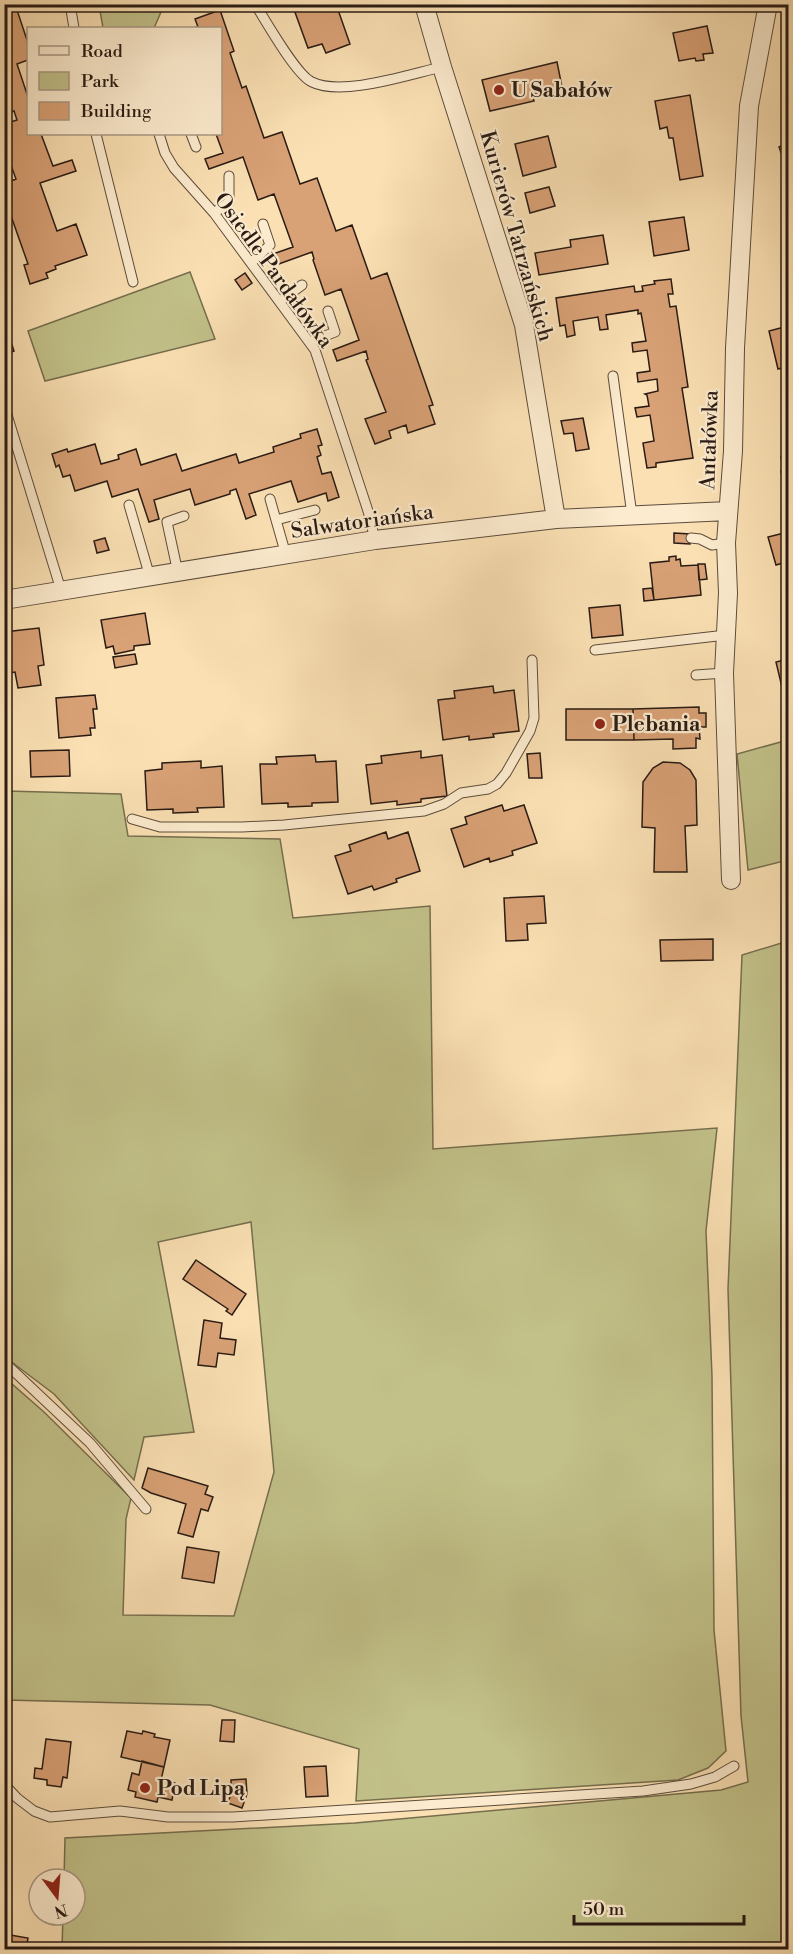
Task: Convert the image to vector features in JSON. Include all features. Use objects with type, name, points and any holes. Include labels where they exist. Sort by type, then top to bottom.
[{"type":"street","name":"Kurierów Tatrzańskich","points":[[424,4],[524,325],[556,519]]},
{"type":"street","name":"Antałówka","points":[[731,880],[724,673],[728,593],[726,543],[733,451],[735,348],[749,106],[768,4]]},
{"type":"street","name":"Salwatoriańska","points":[[4,600],[375,540],[556,519],[728,510]]},
{"type":"lane","points":[[70,4],[74,27]]},
{"type":"lane","points":[[255,4],[292,62],[310,82],[342,87],[378,82],[442,67]]},
{"type":"lane","points":[[96,135],[133,282]]},
{"type":"lane","name":"Osiedle Pardałówka","points":[[159,135],[165,153],[174,168],[214,213],[315,350],[368,511],[375,540]]},
{"type":"lane","points":[[191,135],[196,147]]},
{"type":"lane","points":[[214,213],[229,202],[228,176]]},
{"type":"lane","points":[[251,263],[270,245],[262,225]]},
{"type":"lane","points":[[280,301],[302,285]]},
{"type":"lane","points":[[310,342],[335,332],[328,311]]},
{"type":"lane","points":[[613,376],[632,515]]},
{"type":"lane","points":[[4,405],[61,590]]},
{"type":"lane","points":[[270,499],[286,555]]},
{"type":"lane","points":[[129,505],[150,577]]},
{"type":"lane","points":[[276,520],[315,510]]},
{"type":"lane","points":[[178,573],[167,522],[184,516]]},
{"type":"lane","points":[[691,538],[700,539],[712,545],[726,543]]},
{"type":"lane","points":[[595,650],[726,635]]},
{"type":"lane","points":[[132,819],[160,827],[285,825],[424,811],[444,804],[461,793],[488,789],[506,773],[530,731],[534,718],[532,660]]},
{"type":"lane","points":[[696,675],[724,673]]},
{"type":"lane","points":[[4,1362],[90,1443],[146,1509]]},
{"type":"lane","points":[[4,1784],[34,1811],[50,1817],[120,1812],[168,1817],[233,1817],[643,1791],[691,1784],[714,1777],[734,1766]]},
{"type":"green space","points":[[99,4],[177,5],[161,12],[154,27],[103,27]]},
{"type":"green space","points":[[190,272],[215,339],[45,381],[28,331]]},
{"type":"green space","points":[[788,740],[788,860],[748,870],[737,754]]},
{"type":"green space","points":[[5,791],[121,794],[128,836],[280,839],[293,918],[430,906],[433,1149],[717,1128],[706,1231],[712,1376],[714,1630],[726,1751],[708,1768],[678,1780],[356,1801],[359,1749],[210,1705],[5,1700],[4,1377],[44,1412],[131,1498],[126,1519],[123,1615],[234,1616],[274,1472],[251,1222],[158,1242],[194,1432],[144,1437],[134,1480],[54,1394],[5,1357]]},
{"type":"green space","points":[[788,941],[788,1949],[62,1949],[63,1927],[87,1927],[87,1867],[64,1867],[65,1838],[355,1823],[721,1790],[748,1782],[741,1716],[728,1289],[742,955]]},
{"type":"building","points":[[4,4],[15,4],[27,40],[27,60],[17,64],[27,94],[27,135],[41,135],[53,166],[72,160],[76,171],[40,183],[57,231],[76,224],[87,255],[55,266],[56,269],[46,273],[48,278],[30,284],[24,265],[28,264],[4,196],[4,184],[16,179],[4,146],[4,124],[17,120],[14,111],[4,114]]},
{"type":"building","points":[[292,4],[336,4],[350,44],[326,53],[322,44],[308,48]]},
{"type":"building","points":[[220,10],[234,51],[230,53],[242,88],[246,86],[264,138],[282,132],[300,184],[317,178],[336,231],[352,225],[371,279],[387,273],[433,405],[429,406],[435,424],[408,433],[406,425],[389,431],[391,438],[375,444],[365,419],[386,412],[366,360],[368,359],[366,351],[337,361],[333,350],[359,340],[341,289],[325,295],[312,252],[276,265],[273,254],[293,247],[274,194],[258,200],[243,157],[209,169],[205,159],[223,153],[216,135],[222,135],[222,27],[198,27],[195,19]]},
{"type":"building","points":[[707,26],[713,53],[703,54],[704,60],[696,61],[695,58],[679,61],[673,33]]},
{"type":"building","points":[[557,62],[562,87],[532,94],[534,101],[490,111],[482,80]]},
{"type":"building","points":[[690,95],[703,176],[680,180],[673,138],[669,138],[667,127],[660,129],[655,101]]},
{"type":"building","points":[[548,136],[556,167],[523,176],[515,144]]},
{"type":"building","points":[[788,143],[788,172],[779,147]]},
{"type":"building","points":[[549,187],[555,206],[530,213],[525,193]]},
{"type":"building","points":[[684,217],[689,250],[654,256],[649,222]]},
{"type":"building","points":[[603,235],[608,264],[539,275],[535,253],[571,247],[570,240]]},
{"type":"building","points":[[245,273],[252,283],[242,290],[235,280]]},
{"type":"building","points":[[671,279],[673,294],[668,294],[670,307],[676,306],[688,387],[682,388],[693,458],[656,463],[656,467],[647,468],[643,443],[654,441],[650,415],[637,417],[635,408],[649,406],[645,394],[658,391],[657,379],[638,382],[637,373],[650,371],[647,350],[633,352],[632,343],[646,341],[641,313],[638,314],[638,310],[606,315],[608,329],[600,330],[598,317],[573,321],[575,335],[567,337],[565,325],[560,326],[556,298],[634,286],[635,292],[643,291],[642,286],[655,284],[654,281]]},
{"type":"building","points":[[788,326],[788,370],[786,367],[778,369],[769,331]]},
{"type":"building","points":[[11,342],[14,351],[4,355],[4,344]]},
{"type":"building","points":[[583,418],[589,449],[576,451],[573,433],[564,434],[561,421]]},
{"type":"building","points":[[317,429],[322,445],[318,446],[321,455],[317,457],[322,474],[331,472],[339,497],[328,501],[326,493],[298,502],[291,481],[249,494],[256,515],[246,519],[236,489],[230,491],[230,494],[195,505],[190,489],[154,500],[159,519],[149,522],[138,489],[112,497],[107,481],[75,491],[70,475],[63,477],[59,465],[56,467],[52,454],[95,444],[101,464],[119,459],[118,455],[136,449],[141,465],[176,454],[182,471],[236,454],[239,463],[274,452],[273,447],[301,438],[300,434]]},
{"type":"building","points":[[788,455],[788,499],[786,499],[781,457]]},
{"type":"building","points":[[788,532],[788,569],[785,570],[783,563],[776,565],[768,537]]},
{"type":"building","points":[[674,533],[690,534],[690,544],[674,543]]},
{"type":"building","points":[[105,538],[109,550],[97,553],[94,541]]},
{"type":"building","points":[[676,556],[676,560],[680,559],[681,566],[698,565],[701,595],[654,600],[650,563],[669,561],[669,557]]},
{"type":"building","points":[[698,564],[705,564],[707,579],[699,580]]},
{"type":"building","points":[[652,588],[654,600],[644,601],[643,589]]},
{"type":"building","points":[[620,605],[623,635],[592,638],[589,608]]},
{"type":"building","points":[[145,613],[150,644],[134,646],[134,650],[115,654],[113,646],[106,648],[101,620]]},
{"type":"building","points":[[39,628],[44,665],[38,666],[41,685],[18,688],[15,672],[9,673],[8,669],[4,670],[4,632]]},
{"type":"building","points":[[135,654],[137,664],[115,668],[113,657]]},
{"type":"building","points":[[788,659],[788,703],[786,704],[776,662]]},
{"type":"building","points":[[493,686],[494,693],[514,690],[519,731],[469,740],[469,736],[443,740],[438,700],[455,698],[454,691]]},
{"type":"building","points":[[95,695],[97,709],[93,709],[95,728],[90,728],[91,735],[59,738],[56,698]]},
{"type":"building","points":[[699,707],[699,713],[706,713],[706,727],[699,727],[700,739],[696,738],[696,748],[673,749],[673,739],[634,740],[633,709]]},
{"type":"building","name":"Plebania","points":[[566,709],[633,709],[634,740],[566,740]]},
{"type":"building","points":[[69,750],[70,776],[31,777],[30,751]]},
{"type":"building","points":[[421,751],[421,758],[442,755],[447,796],[397,805],[397,801],[371,804],[366,765],[382,763],[381,756]]},
{"type":"building","points":[[540,753],[542,778],[529,778],[527,754]]},
{"type":"building","points":[[315,755],[316,762],[336,761],[338,802],[288,807],[288,803],[262,804],[260,764],[277,764],[276,757]]},
{"type":"building","points":[[201,761],[201,768],[222,766],[224,807],[197,808],[198,812],[173,813],[173,809],[147,810],[145,771],[162,769],[162,763]]},
{"type":"building","points":[[663,762],[680,763],[690,770],[696,780],[697,825],[685,826],[687,872],[654,872],[655,828],[642,827],[643,782],[653,768]]},
{"type":"building","points":[[502,805],[504,811],[524,805],[537,843],[512,851],[513,855],[490,862],[489,858],[464,867],[451,829],[467,824],[465,817]]},
{"type":"building","points":[[386,832],[388,839],[408,832],[420,871],[374,890],[372,886],[348,894],[335,856],[351,851],[349,845]]},
{"type":"building","points":[[544,896],[546,923],[527,924],[528,940],[506,941],[504,898]]},
{"type":"building","points":[[713,939],[713,960],[661,961],[660,940]]},
{"type":"building","points":[[196,1260],[246,1294],[232,1315],[226,1311],[228,1309],[183,1279]]},
{"type":"building","points":[[204,1320],[222,1323],[220,1338],[236,1340],[234,1355],[218,1353],[216,1367],[198,1365]]},
{"type":"building","points":[[148,1468],[208,1486],[205,1494],[213,1497],[208,1511],[201,1509],[193,1537],[178,1533],[186,1504],[142,1488]]},
{"type":"building","points":[[187,1547],[219,1552],[214,1583],[182,1578]]},
{"type":"building","points":[[222,1720],[235,1720],[234,1742],[220,1741]]},
{"type":"building","points":[[127,1731],[142,1734],[143,1731],[155,1734],[154,1737],[170,1740],[164,1767],[121,1757]]},
{"type":"building","points":[[46,1739],[71,1742],[67,1778],[63,1777],[61,1787],[47,1785],[47,1780],[34,1778],[35,1768],[42,1769]]},
{"type":"building","points":[[142,1761],[164,1767],[161,1780],[175,1783],[172,1800],[158,1797],[157,1802],[135,1797],[136,1792],[128,1790],[132,1773],[139,1775]]},
{"type":"building","points":[[326,1766],[328,1796],[306,1797],[304,1767]]},
{"type":"building","points":[[246,1779],[247,1794],[242,1808],[228,1803],[231,1780]]},
{"type":"building","points":[[10,1935],[28,1938],[26,1950],[7,1949]]},
{"type":"place","name":"U Sabałów","points":[[499,90]]},
{"type":"place","name":"Plebania","points":[[600,724]]},
{"type":"place","name":"Pod Lipą","points":[[145,1788]]}]
